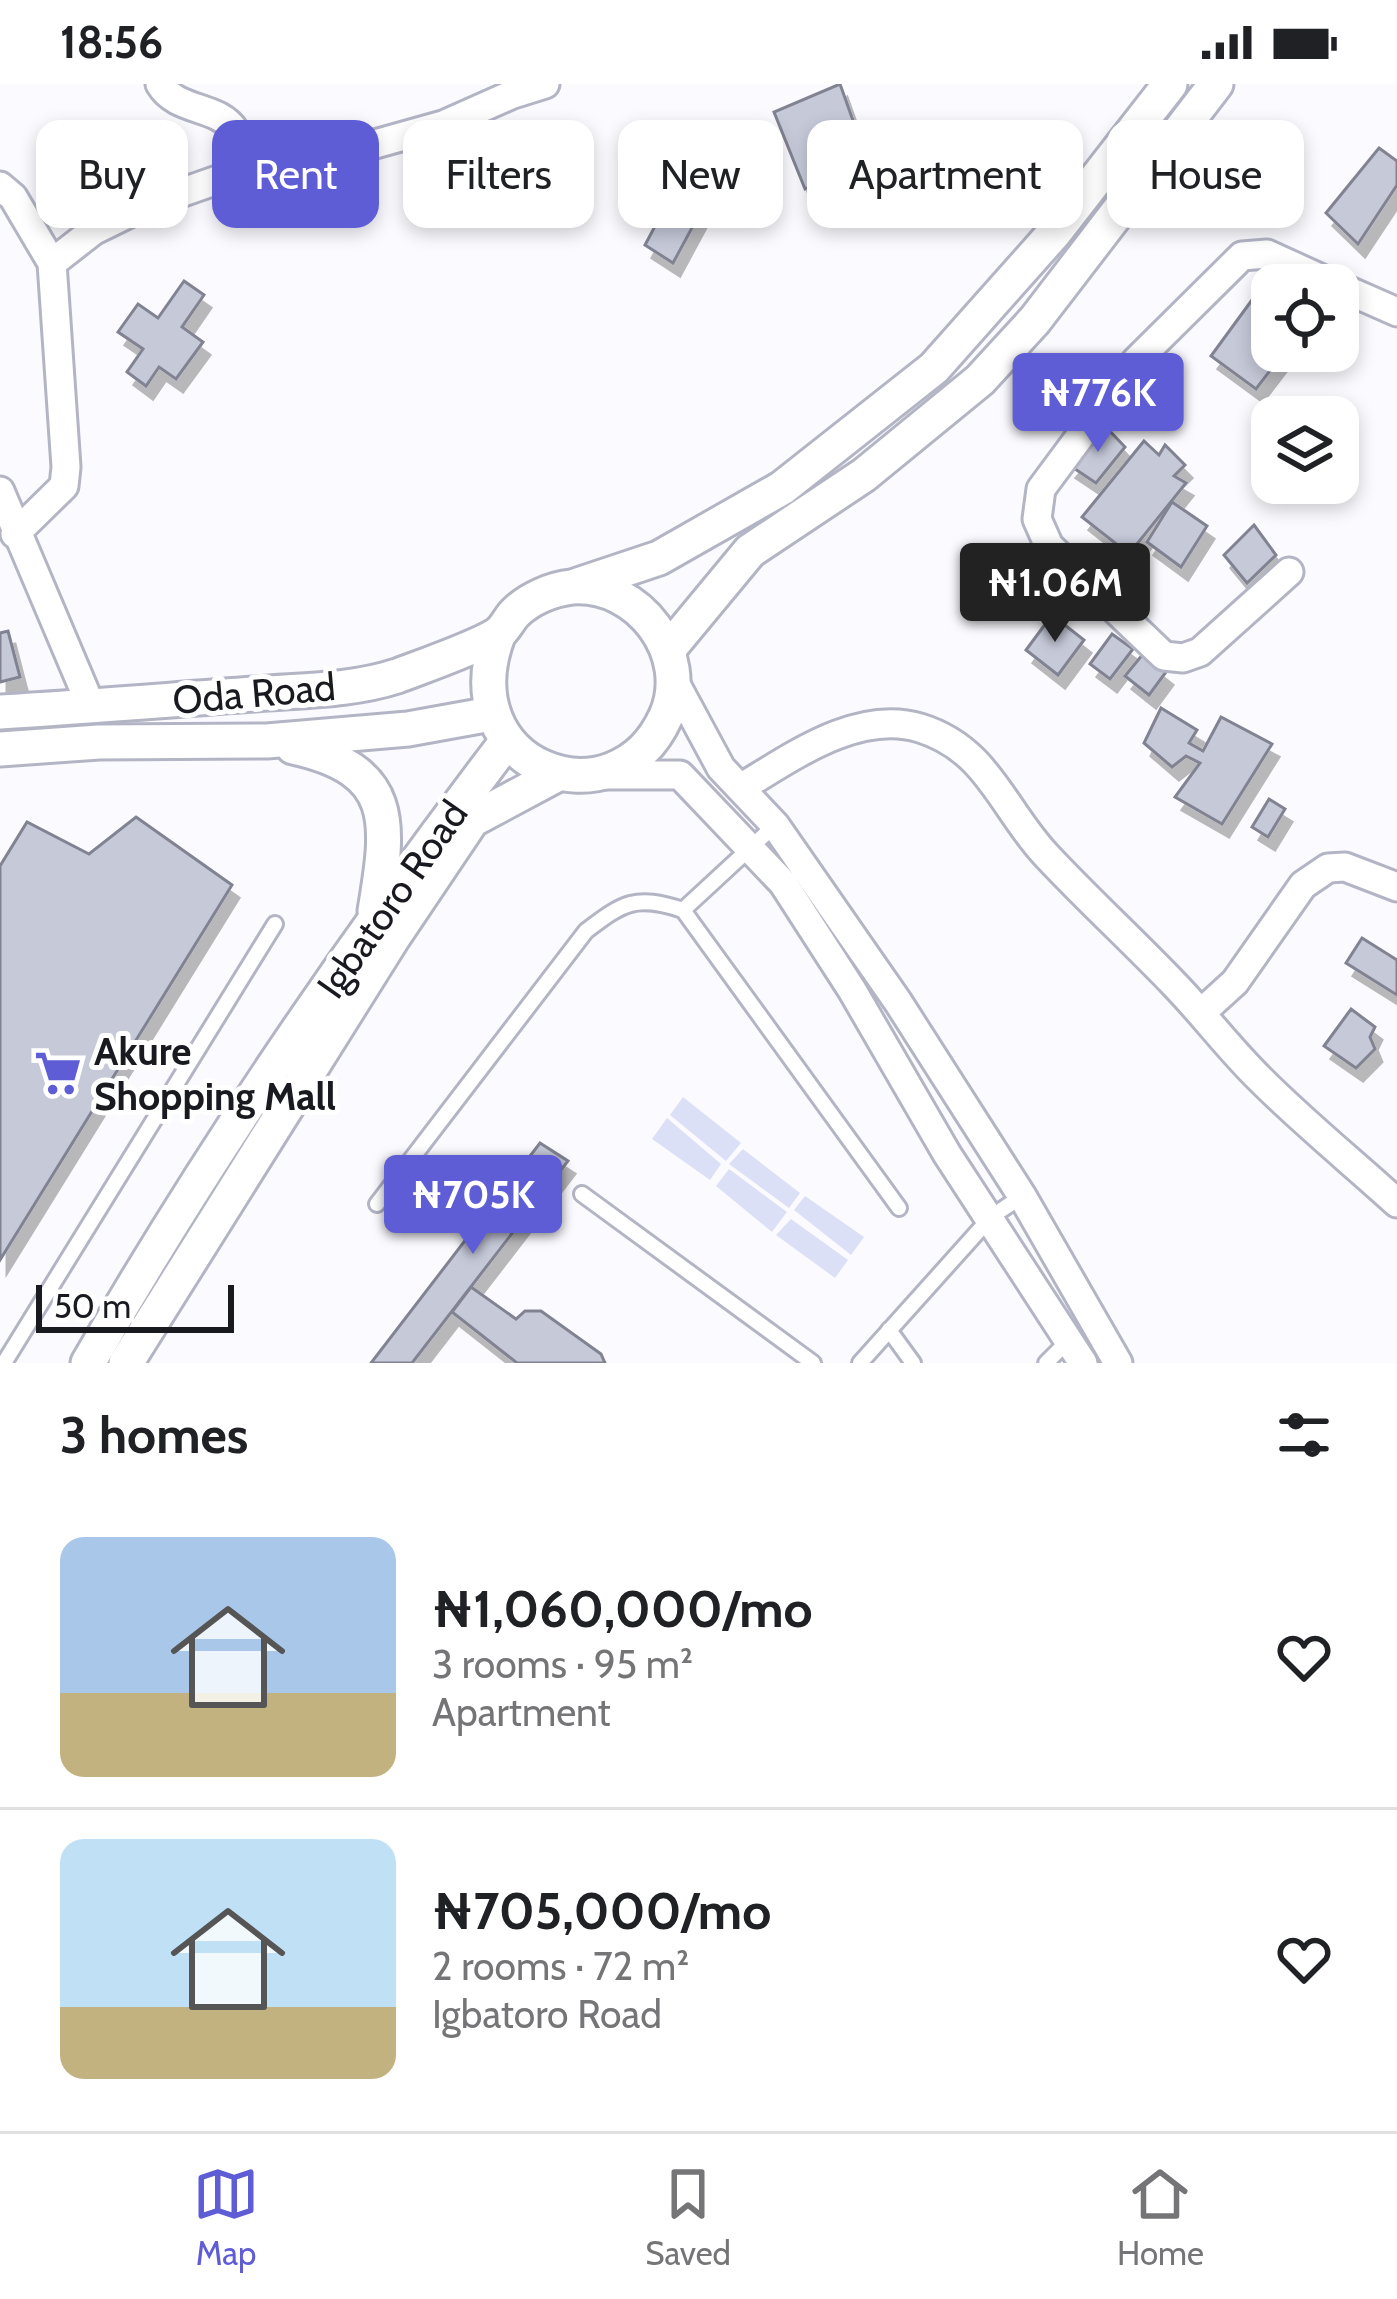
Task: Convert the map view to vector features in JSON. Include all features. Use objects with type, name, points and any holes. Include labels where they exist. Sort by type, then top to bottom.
[{"type":"street","points":[[160,84],[181,106],[223,120]]},
{"type":"street","points":[[379,144],[443,125],[510,89],[545,84]]},
{"type":"street","points":[[1076,1352],[947,1154],[852,990],[783,883],[680,776],[575,774],[530,762],[499,728],[486,692],[488,662],[499,633],[518,610],[543,594],[659,557],[782,488],[934,368],[1054,233],[1170,84]]},
{"type":"street","points":[[575,774],[625,764],[651,742],[668,713],[670,664],[750,551],[864,475],[980,380],[1035,320],[1216,84]]},
{"type":"street","points":[[52,263],[93,231],[146,205],[212,182]]},
{"type":"street","points":[[0,186],[13,197],[52,263],[66,467],[64,486],[15,534]]},
{"type":"street","points":[[1289,264],[1268,254],[1242,256],[1136,361],[1040,489],[1037,519],[1048,546],[1164,656],[1183,658],[1200,652],[1289,572]]},
{"type":"street","points":[[1359,296],[1397,312]]},
{"type":"street","points":[[0,491],[91,706]]},
{"type":"street","points":[[572,587],[603,590],[631,602],[653,623],[721,768],[775,825],[886,984],[1022,1196],[1118,1363]]},
{"type":"street","name":"Oda Road","points":[[0,712],[335,689],[394,677],[499,633]]},
{"type":"street","points":[[742,787],[844,733],[914,726],[942,737],[981,765],[1041,850],[1260,1080],[1397,1203]]},
{"type":"street","name":"Oda Road","points":[[0,749],[499,728]]},
{"type":"street","name":"Igbatoro Road","points":[[88,1363],[161,1237],[499,728]]},
{"type":"street","points":[[267,741],[343,760],[373,792],[382,814],[386,848],[374,920]]},
{"type":"street","name":"Igbatoro Road","points":[[126,1363],[472,820],[575,774]]},
{"type":"street","points":[[1201,1013],[1235,982],[1303,885],[1328,868],[1345,867],[1397,887]]},
{"type":"lane","points":[[683,910],[775,825]]},
{"type":"lane","points":[[377,1204],[586,931],[622,903],[660,903],[683,910],[899,1208]]},
{"type":"lane","points":[[4,1363],[275,924]]},
{"type":"lane","points":[[582,1194],[813,1363]]},
{"type":"lane","points":[[860,1363],[991,1217],[1022,1196]]},
{"type":"lane","points":[[889,1330],[913,1363]]},
{"type":"lane","points":[[1046,1363],[1076,1352]]},
{"type":"shaded area","points":[[683,1097],[741,1143],[726,1161],[670,1115]]},
{"type":"shaded area","points":[[667,1118],[721,1164],[710,1180],[652,1139]]},
{"type":"shaded area","points":[[743,1149],[800,1193],[789,1208],[729,1164]]},
{"type":"shaded area","points":[[729,1169],[787,1212],[772,1232],[716,1186]]},
{"type":"shaded area","points":[[805,1196],[864,1237],[851,1255],[794,1210]]},
{"type":"shaded area","points":[[791,1219],[848,1260],[835,1278],[776,1235]]},
{"type":"building","points":[[840,84],[853,120],[807,120],[805,189],[783,134],[783,120],[777,120],[774,112]]},
{"type":"building","points":[[1379,148],[1397,161],[1397,185],[1358,244],[1326,213]]},
{"type":"building","points":[[654,228],[692,228],[673,263],[645,245]]},
{"type":"building","points":[[184,281],[204,295],[182,327],[203,342],[176,379],[159,367],[146,386],[127,372],[143,349],[118,332],[138,304],[158,318]]},
{"type":"building","points":[[1251,301],[1251,372],[1269,372],[1256,389],[1211,356]]},
{"type":"building","points":[[1104,425],[1125,447],[1096,483],[1069,465]]},
{"type":"building","points":[[1144,441],[1159,455],[1165,445],[1185,465],[1174,476],[1186,483],[1129,554],[1082,517]]},
{"type":"building","points":[[1172,502],[1207,526],[1181,567],[1147,542]]},
{"type":"building","points":[[1254,525],[1276,555],[1247,583],[1224,555]]},
{"type":"building","points":[[1052,615],[1084,640],[1058,675],[1026,650]]},
{"type":"building","points":[[8,631],[20,677],[0,682],[0,633]]},
{"type":"building","points":[[1112,634],[1133,649],[1110,679],[1090,664]]},
{"type":"building","points":[[1143,654],[1166,672],[1149,695],[1125,676]]},
{"type":"building","points":[[1161,708],[1197,730],[1189,743],[1203,751],[1221,717],[1272,744],[1222,824],[1175,797],[1200,763],[1186,756],[1172,767],[1144,743]]},
{"type":"building","points":[[1269,799],[1285,809],[1268,837],[1252,827]]},
{"type":"building","name":"Akure Shopping Mall","points":[[136,817],[232,885],[0,1260],[0,866],[27,822],[89,854]]},
{"type":"building","points":[[1362,938],[1397,960],[1397,995],[1346,963]]},
{"type":"building","points":[[1351,1009],[1375,1027],[1370,1037],[1375,1049],[1356,1068],[1324,1046]]},
{"type":"building","points":[[540,1143],[568,1161],[412,1363],[371,1363]]},
{"type":"building","points":[[471,1287],[516,1319],[525,1311],[541,1311],[601,1354],[605,1363],[517,1363],[452,1312]]},
{"type":"place","name":"Akure Shopping Mall","points":[[58,1073]]}]
